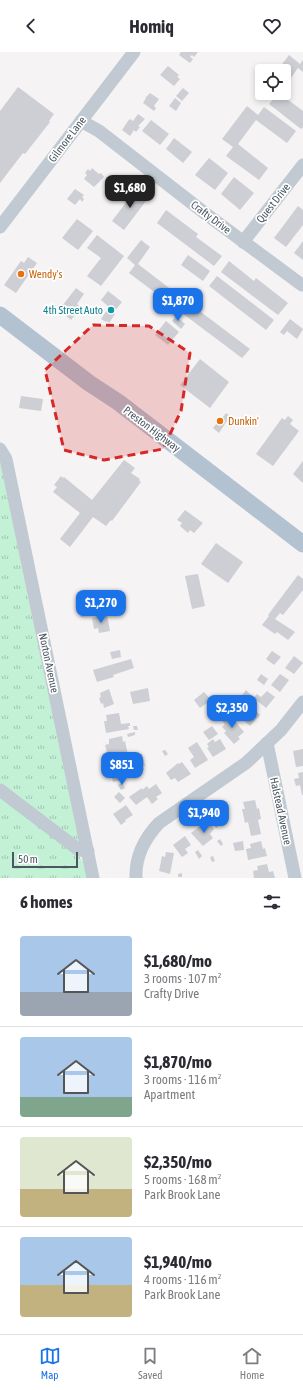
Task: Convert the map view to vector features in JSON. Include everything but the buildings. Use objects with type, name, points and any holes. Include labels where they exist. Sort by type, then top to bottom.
[{"type":"main road","name":"Preston Highway","points":[[0,315],[89,383],[118,402],[303,544]]},
{"type":"street","name":"Gilmore Lane","points":[[0,227],[134,52]]},
{"type":"street","name":"Crafty Drive","points":[[80,122],[99,131],[243,242],[302,285]]},
{"type":"street","name":"Quest Drive","points":[[243,242],[303,165]]},
{"type":"street","name":"Norton Avenue","points":[[0,450],[8,467],[93,878]]},
{"type":"street","points":[[136,878],[136,864],[141,848],[145,840],[156,826],[246,762],[281,730],[303,702]]},
{"type":"street","name":"Halstead Avenue","points":[[267,743],[295,878]]},
{"type":"street","points":[[0,790],[78,850],[88,851]]},
{"type":"highlighted area","points":[[93,325],[149,326],[190,353],[181,411],[163,449],[104,460],[64,450],[45,370]]},
{"type":"green space","points":[[0,461],[79,842],[77,843],[0,786]]},
{"type":"green space","points":[[0,794],[78,855],[85,864],[89,878],[0,878]]},
{"type":"place","name":"Wendy's","points":[[21,274]]},
{"type":"place","name":"4th Street Auto","points":[[111,310]]},
{"type":"place","name":"Dunkin'","points":[[220,421]]}]
